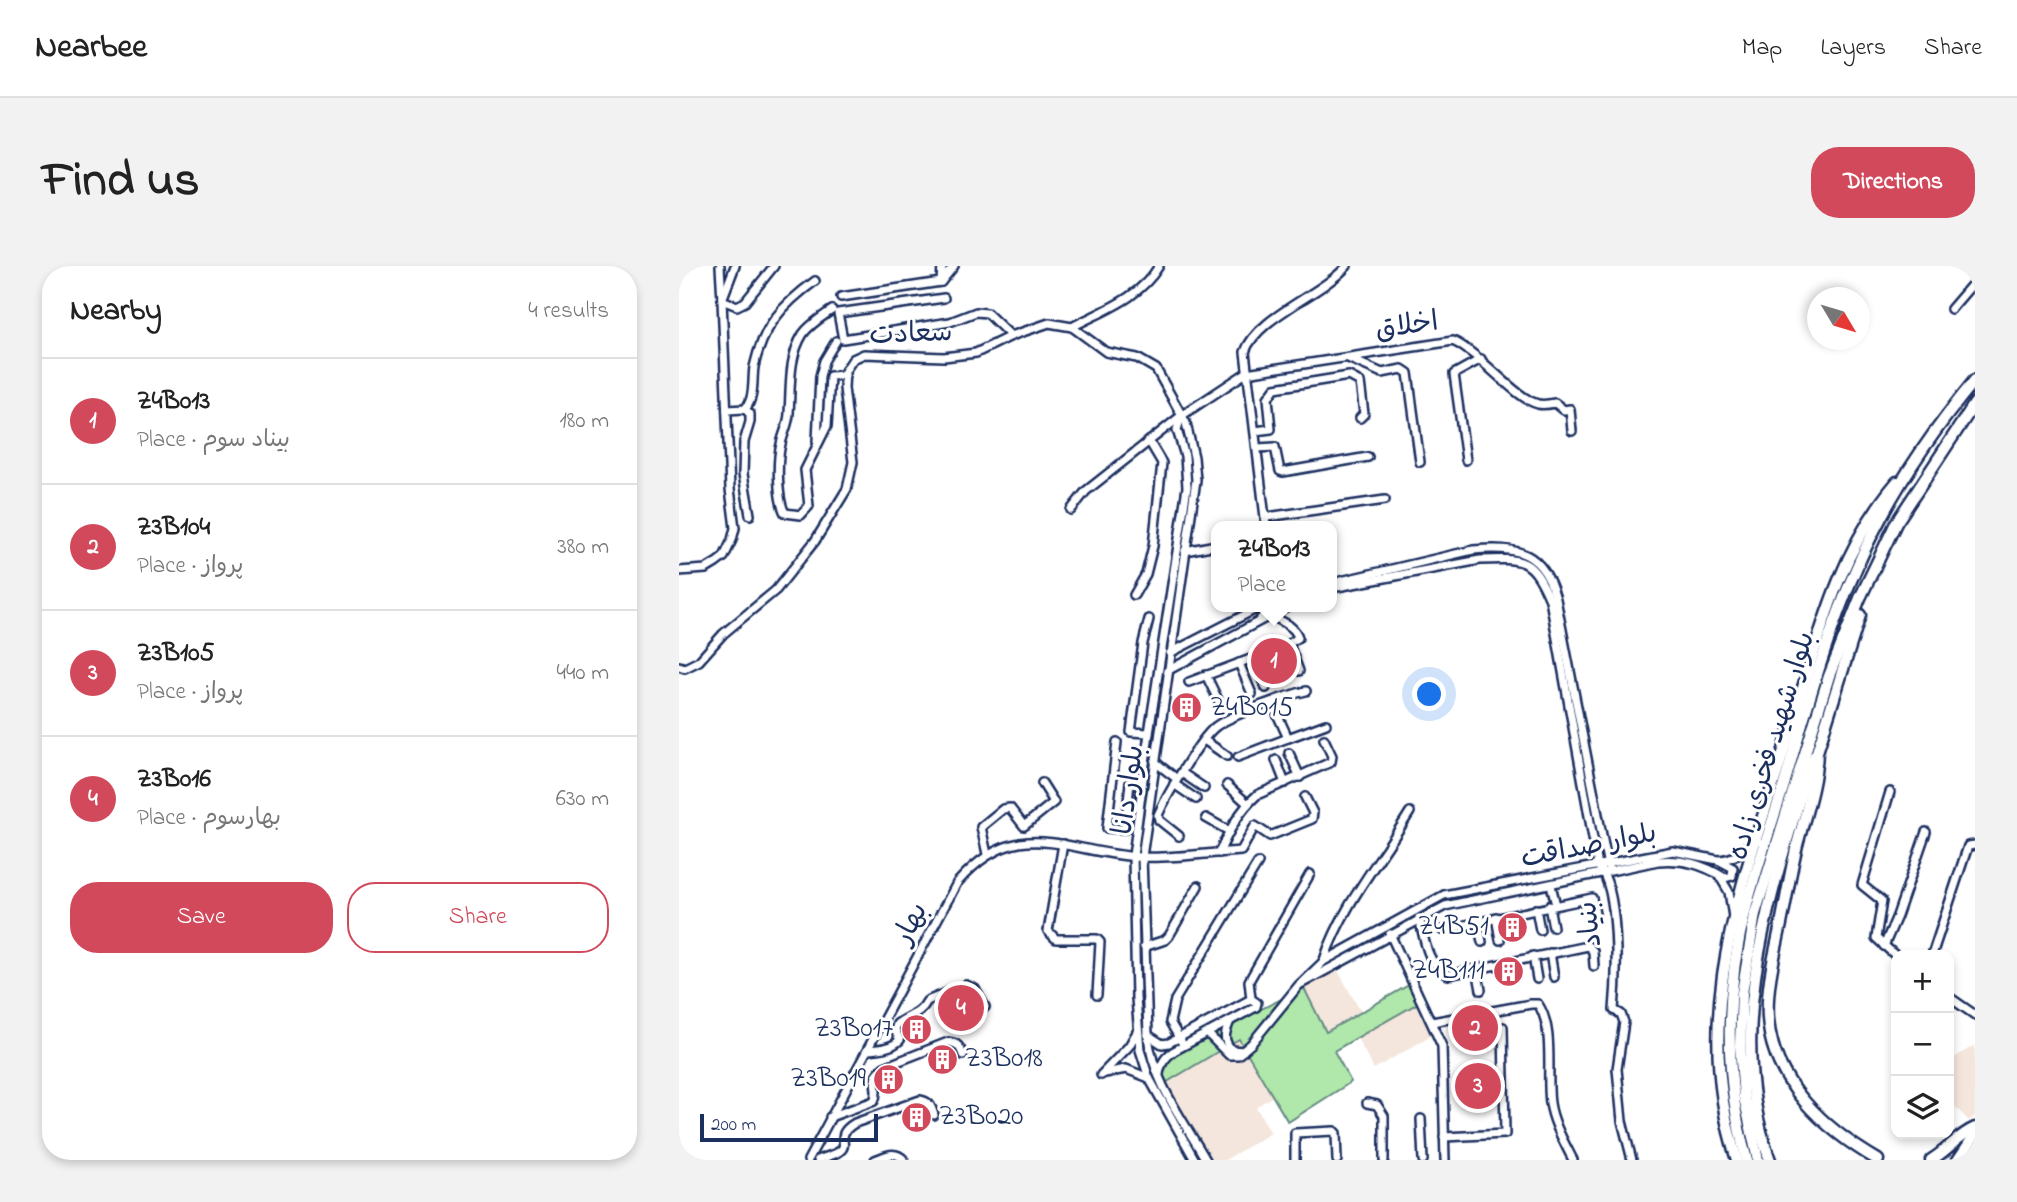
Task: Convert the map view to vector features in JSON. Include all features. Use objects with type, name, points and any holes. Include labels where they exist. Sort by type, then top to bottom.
[{"type":"main road","name":"بلوار شهید فخری زاده","points":[[1747,1160],[1735,1105],[1730,1021],[1738,945],[1747,904],[1816,675],[1850,586],[1875,529],[1915,460],[1975,380]]},
{"type":"main road","name":"بلوار شهید فخری زاده","points":[[1758,1160],[1744,1097],[1740,1046],[1746,961],[1755,914],[1825,689],[1872,574],[1896,523],[1975,402]]},
{"type":"main road","points":[[1737,1160],[1723,1099],[1718,1021],[1723,964],[1733,917],[1815,642],[1841,574],[1881,500],[1915,460]]},
{"type":"main road","points":[[1770,1160],[1760,1129],[1754,1087],[1750,1032],[1753,984],[1778,870],[1872,574]]},
{"type":"main road","points":[[1817,752],[1817,769],[1796,851],[1773,963],[1768,1017],[1778,1060],[1803,1099],[1817,1117],[1878,1160]]},
{"type":"main road","points":[[1931,1160],[1975,1128]]},
{"type":"main road","points":[[1958,1160],[1975,1135]]},
{"type":"main road","points":[[1731,1160],[1733,1147]]},
{"type":"main road","points":[[1971,1160],[1975,1154]]},
{"type":"street","points":[[679,571],[706,569],[716,563],[723,557],[735,528],[730,489],[720,266]]},
{"type":"street","points":[[722,300],[735,266]]},
{"type":"street","points":[[722,300],[741,305],[774,266]]},
{"type":"street","points":[[941,282],[942,266]]},
{"type":"street","points":[[841,297],[941,282],[954,266]]},
{"type":"street","points":[[1159,266],[1141,289],[1127,299],[1072,327],[1106,352],[1137,358],[1156,369],[1181,416]]},
{"type":"street","points":[[1266,521],[1245,352],[1259,330],[1325,285],[1347,266]]},
{"type":"street","points":[[727,410],[745,408],[749,404],[754,370],[767,331],[790,299],[815,281]]},
{"type":"street","points":[[1951,309],[1975,281]]},
{"type":"street","points":[[944,298],[838,313],[843,339],[950,322],[976,312],[987,313],[1011,336]]},
{"type":"street","points":[[832,310],[804,333],[796,350],[790,377],[789,415],[779,461],[781,500],[785,513],[801,514],[809,506],[805,470],[827,426],[830,376],[845,375]]},
{"type":"street","name":"سعادت","points":[[679,666],[685,668],[699,661],[723,634],[776,590],[815,541],[847,489],[853,461],[844,388],[845,375],[853,359],[864,354],[944,357],[975,353],[1011,336],[1049,323],[1072,327]]},
{"type":"street","points":[[817,444],[820,376],[824,361],[836,341]]},
{"type":"street","name":"اخلاق","points":[[1246,373],[1453,341],[1481,359],[1524,398],[1539,405],[1555,403],[1564,410],[1570,409],[1572,431]]},
{"type":"street","points":[[1348,357],[1378,372],[1402,369],[1408,373],[1420,462]]},
{"type":"street","points":[[1466,460],[1454,374],[1481,359]]},
{"type":"street","points":[[1071,510],[1086,491],[1149,441],[1181,416],[1246,373]]},
{"type":"street","points":[[1255,431],[1271,429],[1268,398],[1275,388],[1349,376],[1360,382],[1364,414],[1360,418]]},
{"type":"street","points":[[745,408],[750,414],[750,422],[744,442],[743,474],[750,515]]},
{"type":"street","name":"بلوار دانا","points":[[1181,416],[1186,423],[1194,457],[1196,480],[1164,672],[1154,762],[1138,857],[1148,1035],[1152,1061],[1206,1160]]},
{"type":"street","name":"بلوار دانا","points":[[1167,654],[1187,487],[1185,456],[1177,430],[1181,416]]},
{"type":"street","points":[[1134,595],[1146,574],[1153,546],[1162,463],[1149,441]]},
{"type":"street","points":[[1257,448],[1275,447],[1280,471],[1283,472],[1368,457]]},
{"type":"street","points":[[1266,517],[1385,500]]},
{"type":"street","points":[[1185,551],[1211,546]]},
{"type":"street","points":[[1337,585],[1480,560],[1526,562],[1540,575],[1550,600],[1608,863],[1606,873]]},
{"type":"street","points":[[1167,654],[1250,612]]},
{"type":"street","points":[[1164,672],[1275,612]]},
{"type":"street","points":[[1189,682],[1289,645],[1298,638],[1298,633],[1293,628],[1270,615],[1261,618]]},
{"type":"street","points":[[1149,619],[1131,732],[1149,733]]},
{"type":"street","points":[[1289,645],[1299,671]]},
{"type":"street","points":[[1255,657],[1266,688]]},
{"type":"street","points":[[1239,663],[1252,694]]},
{"type":"street","name":"بلوار دانا","points":[[1164,672],[1149,733],[1142,786],[1138,857],[1138,1031],[1140,1051],[1149,1078],[1195,1160]]},
{"type":"street","points":[[1206,675],[1221,706]]},
{"type":"street","name":"بنیاد","points":[[1568,682],[1598,866],[1606,873],[1616,930],[1617,983],[1614,1010],[1621,1014],[1624,1021],[1617,1069],[1620,1103],[1632,1160]]},
{"type":"street","points":[[1178,836],[1157,817],[1178,779],[1212,729],[1226,720],[1306,691]]},
{"type":"street","points":[[1272,703],[1288,738]]},
{"type":"street","points":[[1238,757],[1326,724]]},
{"type":"street","points":[[1305,797],[1314,816],[1310,821],[1271,836],[1255,826],[1241,851],[1219,853],[1229,831],[1257,795],[1331,762],[1332,756],[1324,739]]},
{"type":"street","points":[[1204,740],[1227,756]]},
{"type":"street","points":[[1117,742],[1107,828],[1125,829],[1130,783],[1142,786]]},
{"type":"street","points":[[1289,752],[1300,777]]},
{"type":"street","points":[[1276,760],[1285,783]]},
{"type":"street","points":[[1154,762],[1178,779],[1196,799]]},
{"type":"street","points":[[1178,779],[1204,788]]},
{"type":"street","points":[[987,854],[981,827],[1003,809],[1010,808],[1024,826],[1054,802],[1042,783]]},
{"type":"street","points":[[1227,785],[1248,804]]},
{"type":"street","points":[[1890,792],[1862,885],[1882,901],[1875,934],[1877,940],[1891,952]]},
{"type":"street","points":[[1324,961],[1332,936],[1350,904],[1410,812]]},
{"type":"street","points":[[1206,818],[1229,831]]},
{"type":"street","points":[[1718,860],[1735,857],[1743,852],[1758,831]]},
{"type":"street","points":[[1884,946],[1926,832]]},
{"type":"street","name":"بهار","points":[[808,1160],[957,883],[987,854],[1005,845],[1021,842],[1063,844],[1138,857],[1219,853]]},
{"type":"street","points":[[1063,844],[1048,931],[1056,939],[1097,939],[1100,942],[1097,995]]},
{"type":"street","points":[[1934,950],[1968,846],[1975,845]]},
{"type":"street","name":"بلوار صداقت","points":[[1244,1051],[1299,985],[1324,961],[1444,895],[1673,852],[1718,860]]},
{"type":"street","name":"بلوار صداقت","points":[[1299,985],[1445,906],[1672,860],[1696,863],[1718,874]]},
{"type":"street","points":[[1718,860],[1730,865],[1734,872],[1730,878],[1718,874]]},
{"type":"street","points":[[1181,1042],[1170,1022],[1174,1000],[1258,863]]},
{"type":"street","points":[[1251,999],[1249,981],[1310,874]]},
{"type":"street","points":[[1718,874],[1729,892],[1733,917]]},
{"type":"street","points":[[1551,885],[1553,928]]},
{"type":"street","points":[[1144,947],[1169,936],[1198,886]]},
{"type":"street","points":[[1442,930],[1592,898],[1595,914]]},
{"type":"street","points":[[1536,908],[1540,930]]},
{"type":"street","points":[[1496,917],[1500,940]]},
{"type":"street","points":[[1419,918],[1426,947],[1440,971],[1448,975],[1533,956],[1591,947],[1594,966]]},
{"type":"street","points":[[1478,921],[1482,942]]},
{"type":"street","points":[[1387,927],[1442,1046],[1445,1160]]},
{"type":"street","points":[[1550,953],[1554,977]]},
{"type":"street","points":[[1533,956],[1537,979]]},
{"type":"street","points":[[1477,969],[1481,990]]},
{"type":"street","points":[[868,1050],[897,1043],[900,1040],[895,1030],[897,1024],[918,1014],[927,1001],[966,985],[975,989],[985,1007]]},
{"type":"street","points":[[1159,1077],[1160,1065],[1165,1057],[1181,1042],[1251,999]]},
{"type":"street","points":[[1148,1035],[1161,1044],[1181,1042],[1207,1033],[1256,1007],[1256,1000],[1251,999]]},
{"type":"street","points":[[1954,1000],[1975,1015]]},
{"type":"street","points":[[1432,1022],[1538,1004],[1544,1013],[1547,1027],[1549,1102],[1573,1160]]},
{"type":"street","points":[[1230,1021],[1224,1035],[1225,1041],[1233,1050],[1244,1051]]},
{"type":"street","points":[[1444,1138],[1505,1135],[1503,1027]]},
{"type":"street","points":[[1138,1031],[1123,1052],[1101,1074],[1126,1069],[1149,1078]]},
{"type":"street","points":[[1207,1033],[1229,1055],[1238,1055],[1244,1051]]},
{"type":"street","points":[[830,1118],[874,1101],[874,1079],[877,1072],[884,1067],[948,1042],[960,1046],[963,1055]]},
{"type":"street","points":[[818,1160],[841,1151],[844,1147],[842,1133],[855,1123],[920,1100],[931,1105],[934,1115]]},
{"type":"street","points":[[1367,1103],[1377,1105],[1384,1116],[1384,1160]]},
{"type":"street","points":[[1420,1119],[1423,1160]]},
{"type":"street","points":[[1295,1160],[1295,1133],[1334,1131],[1337,1160]]},
{"type":"street","points":[[875,1160],[898,1154],[904,1160]]},
{"type":"shaded area","points":[[1337,969],[1361,1012],[1326,1032],[1304,988]]},
{"type":"shaded area","points":[[1418,1003],[1436,1033],[1374,1069],[1357,1038]]},
{"type":"shaded area","points":[[1239,1039],[1273,1096],[1256,1107],[1271,1133],[1225,1160],[1207,1160],[1162,1085]]},
{"type":"shaded area","points":[[1975,1045],[1975,1116],[1969,1121],[1954,1105],[1954,1058]]},
{"type":"green space","points":[[1409,985],[1418,1003],[1334,1051],[1351,1082],[1288,1122],[1239,1039],[1162,1085],[1151,1063],[1304,988],[1326,1032]]},
{"type":"place","name":"Z4B013","points":[[1274,661]]},
{"type":"place","name":"Z4B015","points":[[1187,708]]},
{"type":"place","name":"Z4B51","points":[[1512,927]]},
{"type":"place","name":"Z4B111","points":[[1508,971]]},
{"type":"place","name":"Z3B016","points":[[961,1008]]},
{"type":"place","name":"Z3B104","points":[[1475,1028]]},
{"type":"place","name":"Z3B017","points":[[916,1029]]},
{"type":"place","name":"Z3B018","points":[[942,1059]]},
{"type":"place","name":"Z3B019","points":[[889,1079]]},
{"type":"place","name":"Z3B105","points":[[1478,1086]]},
{"type":"place","name":"Z3B020","points":[[916,1117]]}]
